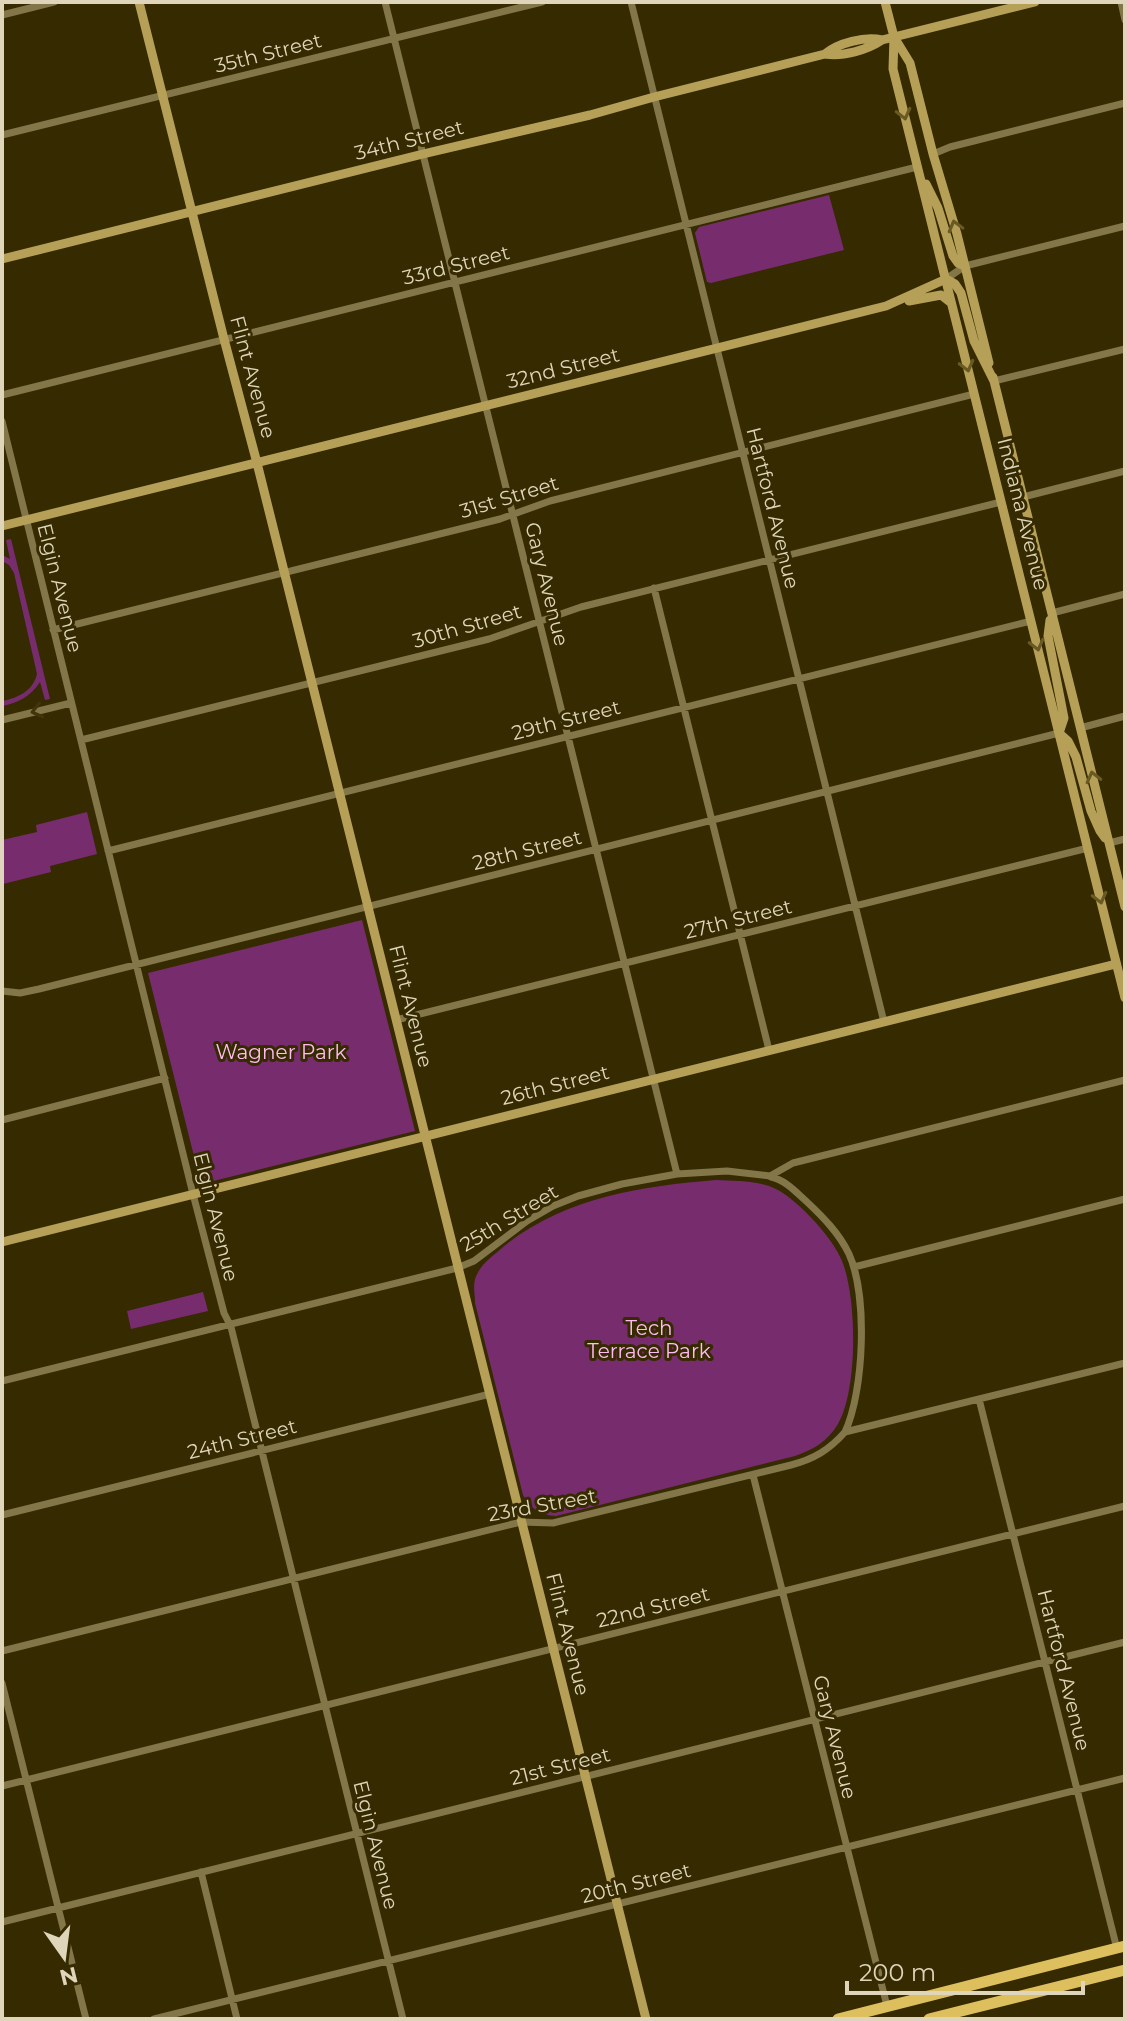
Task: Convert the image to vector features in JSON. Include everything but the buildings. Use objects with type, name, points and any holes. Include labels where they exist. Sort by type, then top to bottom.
[{"type":"main road","points":[[838,2019],[1121,1948]]},
{"type":"main road","points":[[929,2019],[1124,1974]]},
{"type":"street","points":[[2,15],[54,2]]},
{"type":"street","name":"Flint Avenue","points":[[139,2],[646,2019]]},
{"type":"street","name":"Gary Avenue","points":[[385,2],[677,1174]]},
{"type":"street","name":"35th Street","points":[[2,135],[542,2]]},
{"type":"street","name":"Hartford Avenue","points":[[631,2],[884,1022]]},
{"type":"street","name":"Indiana Avenue","points":[[885,2],[894,37],[893,69],[1125,998]]},
{"type":"street","name":"34th Street","points":[[2,259],[590,115],[825,54],[832,48],[871,38],[882,40],[1035,2]]},
{"type":"street","points":[[1121,2],[1125,20]]},
{"type":"street","name":"Indiana Avenue","points":[[894,37],[910,63],[965,266],[1125,907]]},
{"type":"street","points":[[933,154],[950,147],[1125,103]]},
{"type":"street","points":[[917,167],[938,208],[953,256],[965,266]]},
{"type":"street","name":"33rd Street","points":[[2,395],[917,167]]},
{"type":"street","name":"32nd Street","points":[[2,526],[886,306],[946,279],[965,266],[1125,226]]},
{"type":"street","points":[[946,279],[955,284],[961,293],[974,341],[994,381],[1125,349]]},
{"type":"street","points":[[886,306],[938,295],[952,304]]},
{"type":"street","name":"31st Street","points":[[53,630],[974,394]]},
{"type":"street","name":"Elgin Avenue","points":[[2,421],[193,1194],[262,1451],[403,2019]]},
{"type":"street","points":[[1023,497],[1125,471]]},
{"type":"street","name":"30th Street","points":[[81,740],[489,639],[581,607],[1001,502]]},
{"type":"street","points":[[654,588],[769,1050]]},
{"type":"street","points":[[1125,594],[1052,613],[1048,636],[1064,718],[1059,733],[1068,741],[1076,757],[1100,831],[1109,843],[1125,839]]},
{"type":"street","name":"29th Street","points":[[108,851],[1031,621]]},
{"type":"street","points":[[2,720],[71,703]]},
{"type":"street","points":[[1080,728],[1125,716]]},
{"type":"street","name":"28th Street","points":[[2,991],[20,993],[1059,733]]},
{"type":"street","name":"27th Street","points":[[396,1020],[1088,848]]},
{"type":"street","name":"26th Street","points":[[2,1242],[1116,964]]},
{"type":"street","points":[[2,1120],[165,1078]]},
{"type":"street","points":[[770,1176],[793,1163],[1125,1080]]},
{"type":"street","name":"25th Street","points":[[2,1381],[457,1268],[474,1261],[527,1221],[553,1206],[622,1184],[677,1174],[727,1171],[770,1176]]},
{"type":"street","points":[[770,1176],[791,1188],[820,1214],[842,1241],[854,1267],[860,1299],[861,1344],[854,1410],[845,1432]]},
{"type":"street","points":[[854,1267],[1125,1199]]},
{"type":"street","name":"23rd Street","points":[[2,1651],[521,1522],[553,1523],[805,1462],[826,1451],[845,1432],[1125,1363]]},
{"type":"street","name":"24th Street","points":[[2,1515],[490,1394]]},
{"type":"street","name":"Hartford Avenue","points":[[979,1399],[1077,1790],[1121,1948]]},
{"type":"street","name":"Gary Avenue","points":[[753,1475],[887,2006]]},
{"type":"street","name":"22nd Street","points":[[2,1786],[1125,1506]]},
{"type":"street","name":"21st Street","points":[[2,1922],[1125,1642]]},
{"type":"street","points":[[2,1683],[86,2019]]},
{"type":"street","name":"20th Street","points":[[154,2019],[1125,1778]]},
{"type":"street","points":[[201,1872],[237,2019]]},
{"type":"green space","points":[[829,195],[844,250],[707,282],[695,233],[699,227]]},
{"type":"green space","points":[[11,539],[50,699],[45,700],[40,682],[24,698],[2,706],[2,701],[19,696],[28,689],[37,674],[14,573],[2,561],[2,555],[10,559],[6,540]]},
{"type":"green space","points":[[87,812],[97,854],[50,866],[51,872],[3,884],[2,840],[37,832],[36,825]]},
{"type":"green space","name":"Wagner Park","points":[[362,920],[415,1131],[201,1184],[148,973]]},
{"type":"green space","name":"Tech Terrace Park","points":[[716,1180],[754,1182],[785,1194],[823,1231],[842,1261],[851,1297],[853,1343],[849,1389],[838,1424],[820,1444],[795,1456],[556,1516],[541,1513],[523,1495],[475,1303],[477,1274],[503,1247],[526,1230],[577,1206],[631,1191]]},
{"type":"green space","points":[[203,1292],[208,1311],[131,1329],[127,1311]]}]
